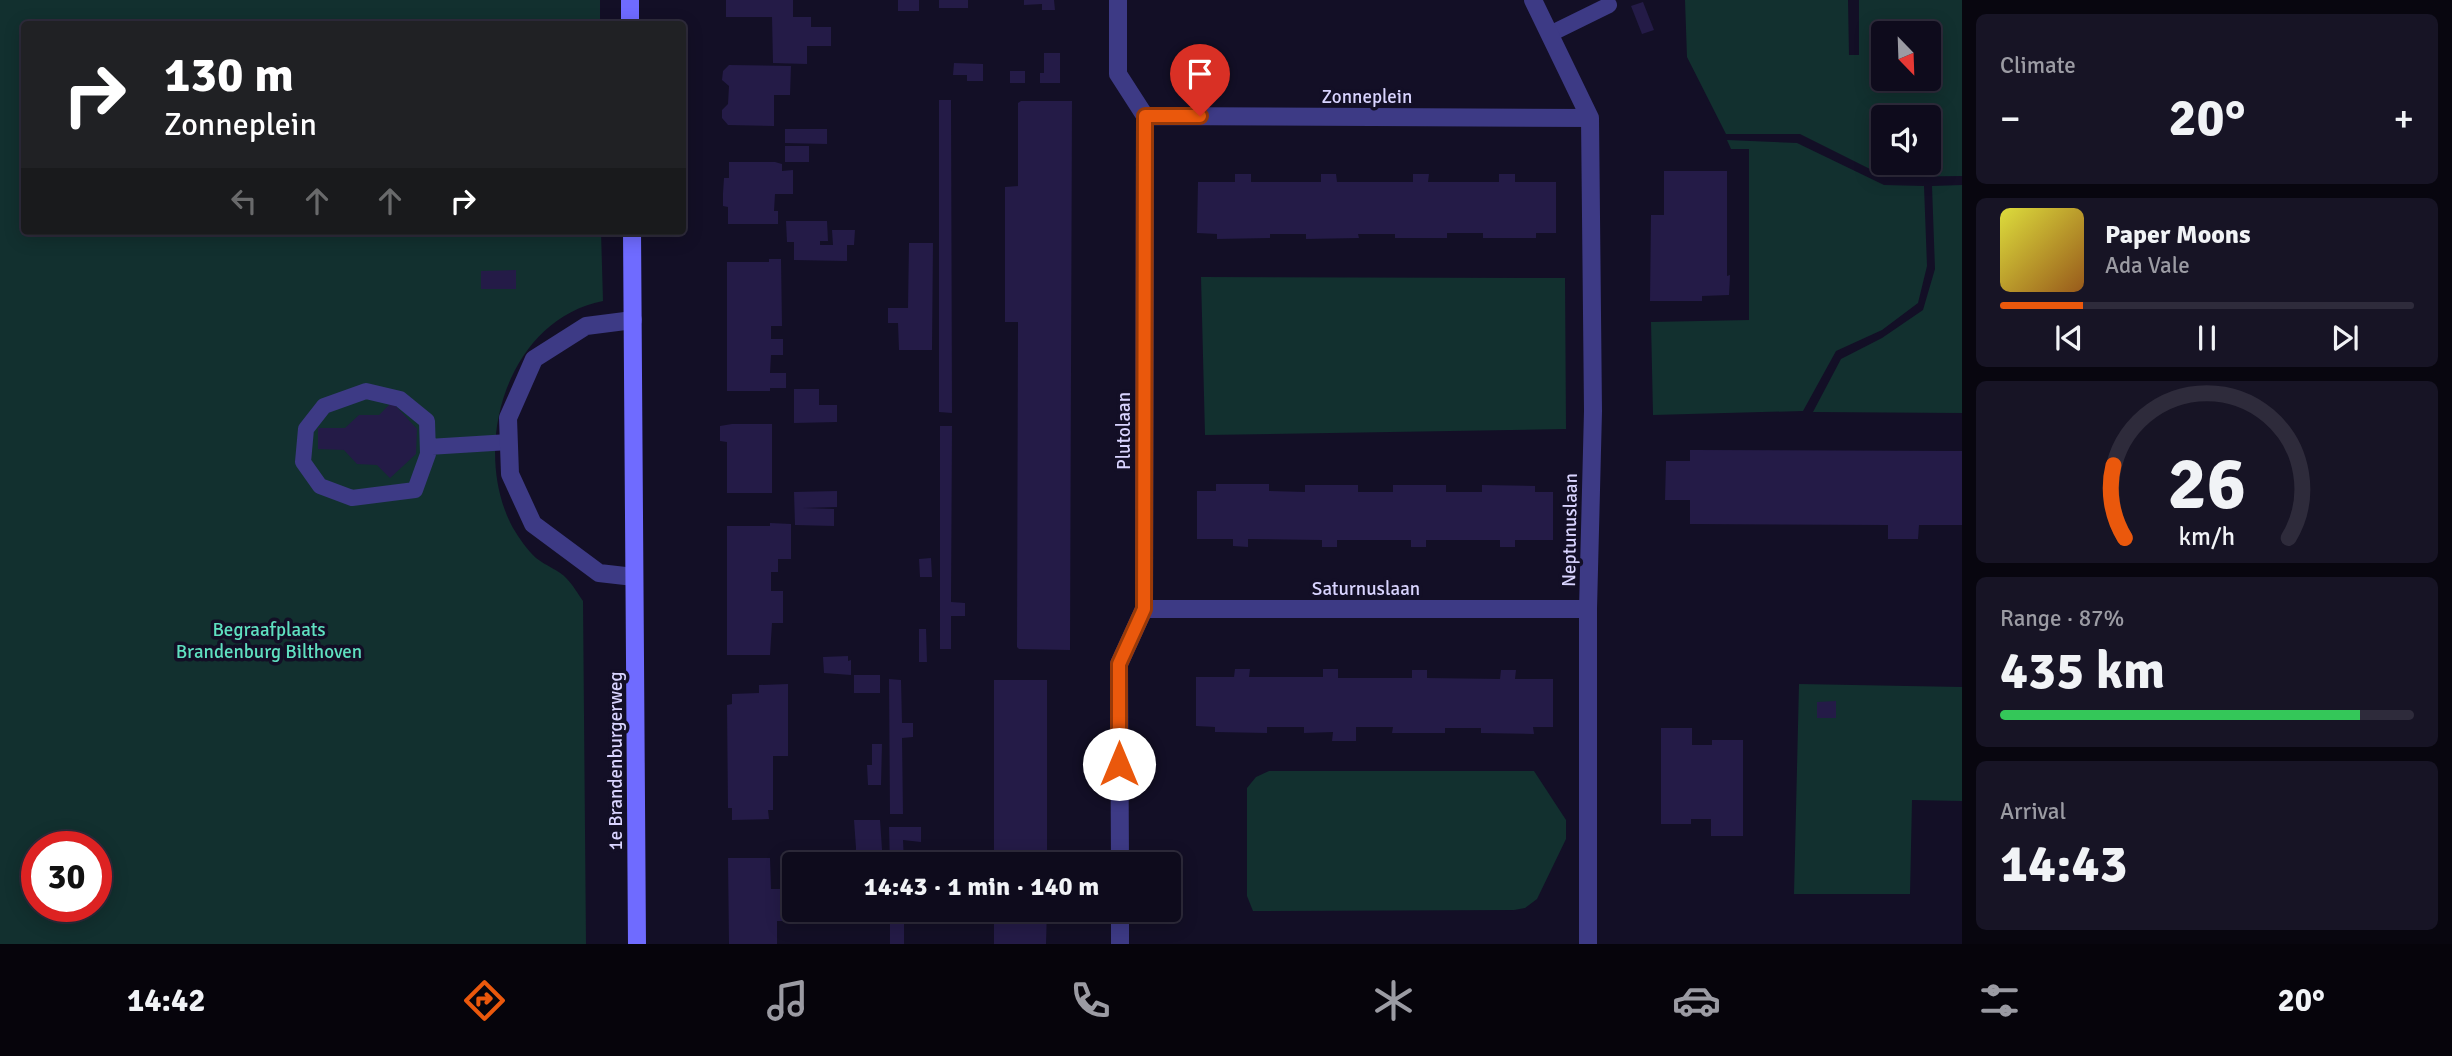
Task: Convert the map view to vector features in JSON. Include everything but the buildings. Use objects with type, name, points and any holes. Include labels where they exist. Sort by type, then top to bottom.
[{"type":"street","points":[[630,0],[630,21]]},
{"type":"street","points":[[1118,0],[1118,74],[1145,116]]},
{"type":"street","points":[[1533,0],[1590,118]]},
{"type":"street","name":"Zonneplein","points":[[1145,116],[1590,118]]},
{"type":"street","name":"Plutolaan","points":[[1119,852],[1119,664],[1144,609],[1145,116]]},
{"type":"street","name":"Neptunuslaan","points":[[1588,944],[1588,609],[1593,411],[1590,118]]},
{"type":"street","name":"1e Brandenburgerweg","points":[[632,235],[637,944]]},
{"type":"street","points":[[633,320],[586,326],[534,359],[508,418],[510,474],[533,524],[599,573],[634,577]]},
{"type":"street","name":"Saturnuslaan","points":[[1144,609],[1588,609]]},
{"type":"street","points":[[1120,922],[1120,944]]},
{"type":"lane","points":[[1550,34],[1609,5]]},
{"type":"lane","points":[[366,391],[400,399],[427,421],[428,447],[415,490],[352,498],[320,486],[303,462],[306,429],[324,406],[366,391]]},
{"type":"lane","points":[[428,447],[509,442]]},
{"type":"green space","name":"Begraafplaats Brandenburg Bilthoven","points":[[0,0],[600,0],[600,21],[21,21],[21,235],[601,235],[603,301],[570,313],[542,333],[521,360],[506,392],[497,426],[495,462],[501,496],[515,532],[536,558],[567,579],[583,601],[586,944],[0,944]]},
{"type":"green space","points":[[1685,0],[1848,0],[1849,55],[1859,55],[1859,0],[1962,0],[1962,176],[1882,175],[1941,175],[1941,105],[1871,105],[1871,170],[1800,134],[1726,134],[1687,57]]},
{"type":"green space","points":[[1727,140],[1797,143],[1884,185],[1924,186],[1927,266],[1918,303],[1882,330],[1836,351],[1803,411],[1653,415],[1651,322],[1749,320],[1749,149],[1731,149]]},
{"type":"green space","points":[[1962,185],[1962,413],[1813,412],[1841,359],[1882,338],[1923,310],[1935,269],[1932,186]]},
{"type":"green space","points":[[1201,277],[1565,278],[1566,429],[1205,435]]},
{"type":"green space","points":[[1799,684],[1962,687],[1962,801],[1912,800],[1910,894],[1794,894]]},
{"type":"green space","points":[[1269,771],[1534,771],[1566,820],[1566,839],[1537,899],[1525,908],[1253,911],[1247,896],[1247,788],[1256,777]]},
{"type":"route","points":[[1119,764],[1119,664],[1144,609],[1145,116],[1200,116]]}]
